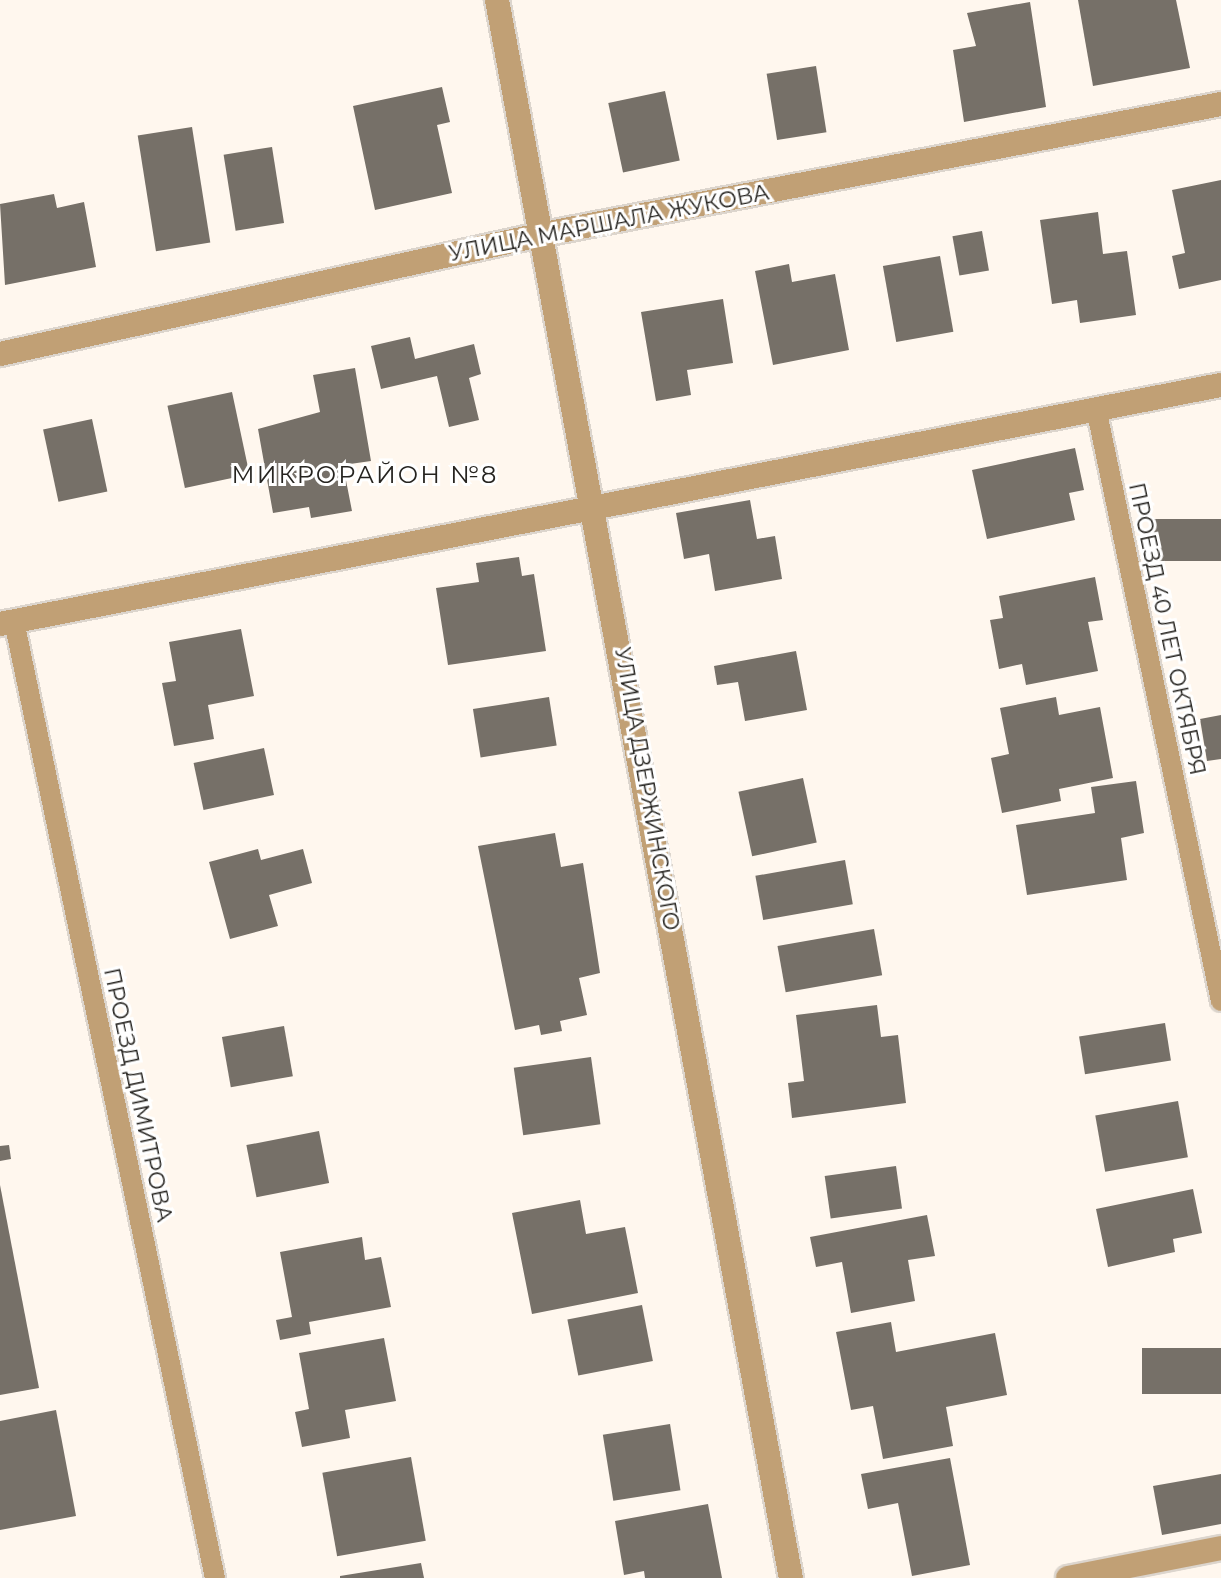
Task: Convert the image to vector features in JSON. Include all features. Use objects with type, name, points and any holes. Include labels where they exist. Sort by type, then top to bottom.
[{"type":"street","name":"УЛИЦА ДЗЕРЖИНСКОГО","points":[[497,0],[596,510],[791,1578]]},
{"type":"street","name":"УЛИЦА МАРШАЛА ЖУКОВА","points":[[0,354],[544,234],[1221,104]]},
{"type":"street","points":[[7,622],[596,510],[1221,385]]},
{"type":"street","points":[[1068,1578],[1221,1548]]},
{"type":"lane","name":"ПРОЕЗД 40 ЛЕТ ОКТЯБРЯ","points":[[1096,408],[1221,1001]]},
{"type":"lane","name":"ПРОЕЗД ДИМИТРОВА","points":[[7,622],[215,1578]]},
{"type":"building","points":[[1078,0],[1176,0],[1190,68],[1093,86]]},
{"type":"building","points":[[1030,2],[1046,107],[964,122],[953,50],[976,46],[967,13]]},
{"type":"building","points":[[816,66],[826,132],[777,140],[767,74]]},
{"type":"building","points":[[442,87],[450,122],[437,125],[452,193],[375,210],[353,106]]},
{"type":"building","points":[[665,91],[680,160],[623,173],[608,103]]},
{"type":"building","points":[[192,127],[210,243],[156,251],[138,136]]},
{"type":"building","points":[[272,147],[284,223],[236,231],[224,155]]},
{"type":"building","points":[[1221,180],[1221,280],[1179,289],[1172,256],[1185,253],[1172,190]]},
{"type":"building","points":[[54,194],[57,208],[84,202],[96,267],[5,285],[0,204]]},
{"type":"building","points":[[1098,212],[1103,254],[1127,251],[1136,315],[1080,323],[1077,300],[1052,304],[1040,220]]},
{"type":"building","points":[[982,231],[989,270],[959,276],[952,236]]},
{"type":"building","points":[[940,256],[953,332],[896,342],[883,266]]},
{"type":"building","points":[[789,264],[792,282],[835,274],[849,350],[773,365],[755,271]]},
{"type":"building","points":[[723,299],[733,363],[687,370],[691,395],[656,401],[641,312]]},
{"type":"building","points":[[410,337],[415,359],[474,344],[481,374],[469,378],[479,420],[449,427],[437,376],[381,389],[371,346]]},
{"type":"building","points":[[355,368],[371,461],[343,465],[352,511],[311,518],[309,507],[273,513],[258,429],[320,412],[313,375]]},
{"type":"building","points":[[232,392],[249,474],[185,488],[167,406]]},
{"type":"building","points":[[92,419],[107,491],[58,502],[43,429]]},
{"type":"building","points":[[1075,448],[1084,490],[1069,493],[1075,520],[987,539],[972,470]]},
{"type":"building","points":[[750,500],[757,539],[775,536],[782,579],[715,591],[709,554],[684,559],[676,513]]},
{"type":"building","points":[[1152,519],[1221,519],[1221,561],[1152,561]]},
{"type":"building","points":[[519,557],[522,576],[534,574],[546,651],[448,665],[436,588],[479,582],[476,563]]},
{"type":"building","points":[[1095,577],[1103,620],[1088,622],[1098,671],[1026,685],[1022,664],[999,669],[990,620],[1003,618],[999,596]]},
{"type":"building","points":[[241,629],[254,696],[208,705],[214,739],[174,746],[162,683],[176,681],[169,642]]},
{"type":"building","points":[[796,651],[807,710],[745,721],[738,682],[717,685],[714,666]]},
{"type":"building","points":[[549,697],[557,745],[481,757],[473,709]]},
{"type":"building","points":[[1056,697],[1059,715],[1100,707],[1113,778],[1059,789],[1061,801],[1002,813],[991,758],[1009,754],[1000,708]]},
{"type":"building","points":[[1221,715],[1221,759],[1207,761],[1200,719]]},
{"type":"building","points":[[264,748],[274,795],[204,810],[194,763]]},
{"type":"building","points":[[803,778],[817,843],[752,856],[738,792]]},
{"type":"building","points":[[1136,781],[1144,833],[1121,838],[1127,880],[1027,895],[1016,825],[1095,813],[1091,787]]},
{"type":"building","points":[[555,833],[561,867],[583,863],[600,973],[579,978],[587,1015],[560,1021],[562,1031],[541,1035],[539,1025],[515,1030],[478,846]]},
{"type":"building","points":[[258,849],[261,860],[303,849],[312,883],[269,895],[278,926],[230,939],[209,862]]},
{"type":"building","points":[[845,860],[853,904],[763,920],[755,876]]},
{"type":"building","points":[[874,929],[882,975],[786,992],[777,946]]},
{"type":"building","points":[[877,1005],[881,1037],[898,1035],[906,1103],[792,1118],[788,1083],[804,1081],[796,1015]]},
{"type":"building","points":[[1165,1023],[1171,1061],[1085,1074],[1079,1037]]},
{"type":"building","points":[[284,1026],[293,1076],[231,1087],[222,1037]]},
{"type":"building","points":[[591,1057],[600,1124],[523,1135],[514,1068]]},
{"type":"building","points":[[1178,1101],[1188,1157],[1105,1172],[1095,1116]]},
{"type":"building","points":[[319,1131],[329,1183],[256,1197],[246,1145]]},
{"type":"building","points":[[9,1145],[11,1159],[0,1161],[0,1146]]},
{"type":"building","points":[[896,1166],[902,1209],[831,1219],[825,1176]]},
{"type":"building","points":[[0,1185],[39,1388],[0,1395]]},
{"type":"building","points":[[1193,1189],[1202,1233],[1173,1239],[1175,1252],[1108,1267],[1096,1209]]},
{"type":"building","points":[[580,1200],[586,1234],[625,1227],[638,1293],[532,1314],[512,1213]]},
{"type":"building","points":[[927,1215],[935,1256],[908,1260],[915,1301],[851,1313],[842,1262],[816,1267],[810,1237]]},
{"type":"building","points":[[362,1237],[365,1260],[381,1257],[391,1307],[309,1322],[311,1334],[280,1340],[276,1320],[292,1317],[280,1252]]},
{"type":"building","points":[[642,1305],[653,1361],[578,1375],[567,1320]]},
{"type":"building","points":[[891,1322],[896,1352],[995,1333],[1007,1395],[946,1407],[953,1446],[883,1459],[873,1406],[851,1410],[836,1332]]},
{"type":"building","points":[[384,1338],[396,1401],[345,1410],[350,1438],[302,1447],[295,1412],[309,1409],[299,1353]]},
{"type":"building","points":[[1142,1348],[1221,1348],[1221,1394],[1142,1394]]},
{"type":"building","points":[[56,1410],[76,1516],[0,1530],[0,1421]]},
{"type":"building","points":[[670,1424],[680,1490],[613,1501],[603,1435]]},
{"type":"building","points":[[411,1457],[426,1541],[337,1556],[322,1473]]},
{"type":"building","points":[[950,1458],[970,1565],[912,1576],[898,1503],[868,1509],[861,1474]]},
{"type":"building","points":[[1221,1474],[1221,1524],[1162,1535],[1153,1486]]},
{"type":"building","points":[[708,1504],[722,1578],[645,1578],[644,1571],[624,1575],[615,1521]]},
{"type":"building","points":[[421,1563],[424,1578],[340,1578],[340,1576]]},
{"type":"district","name":"МИКРОРАЙОН №8","points":[[365,475]]}]
